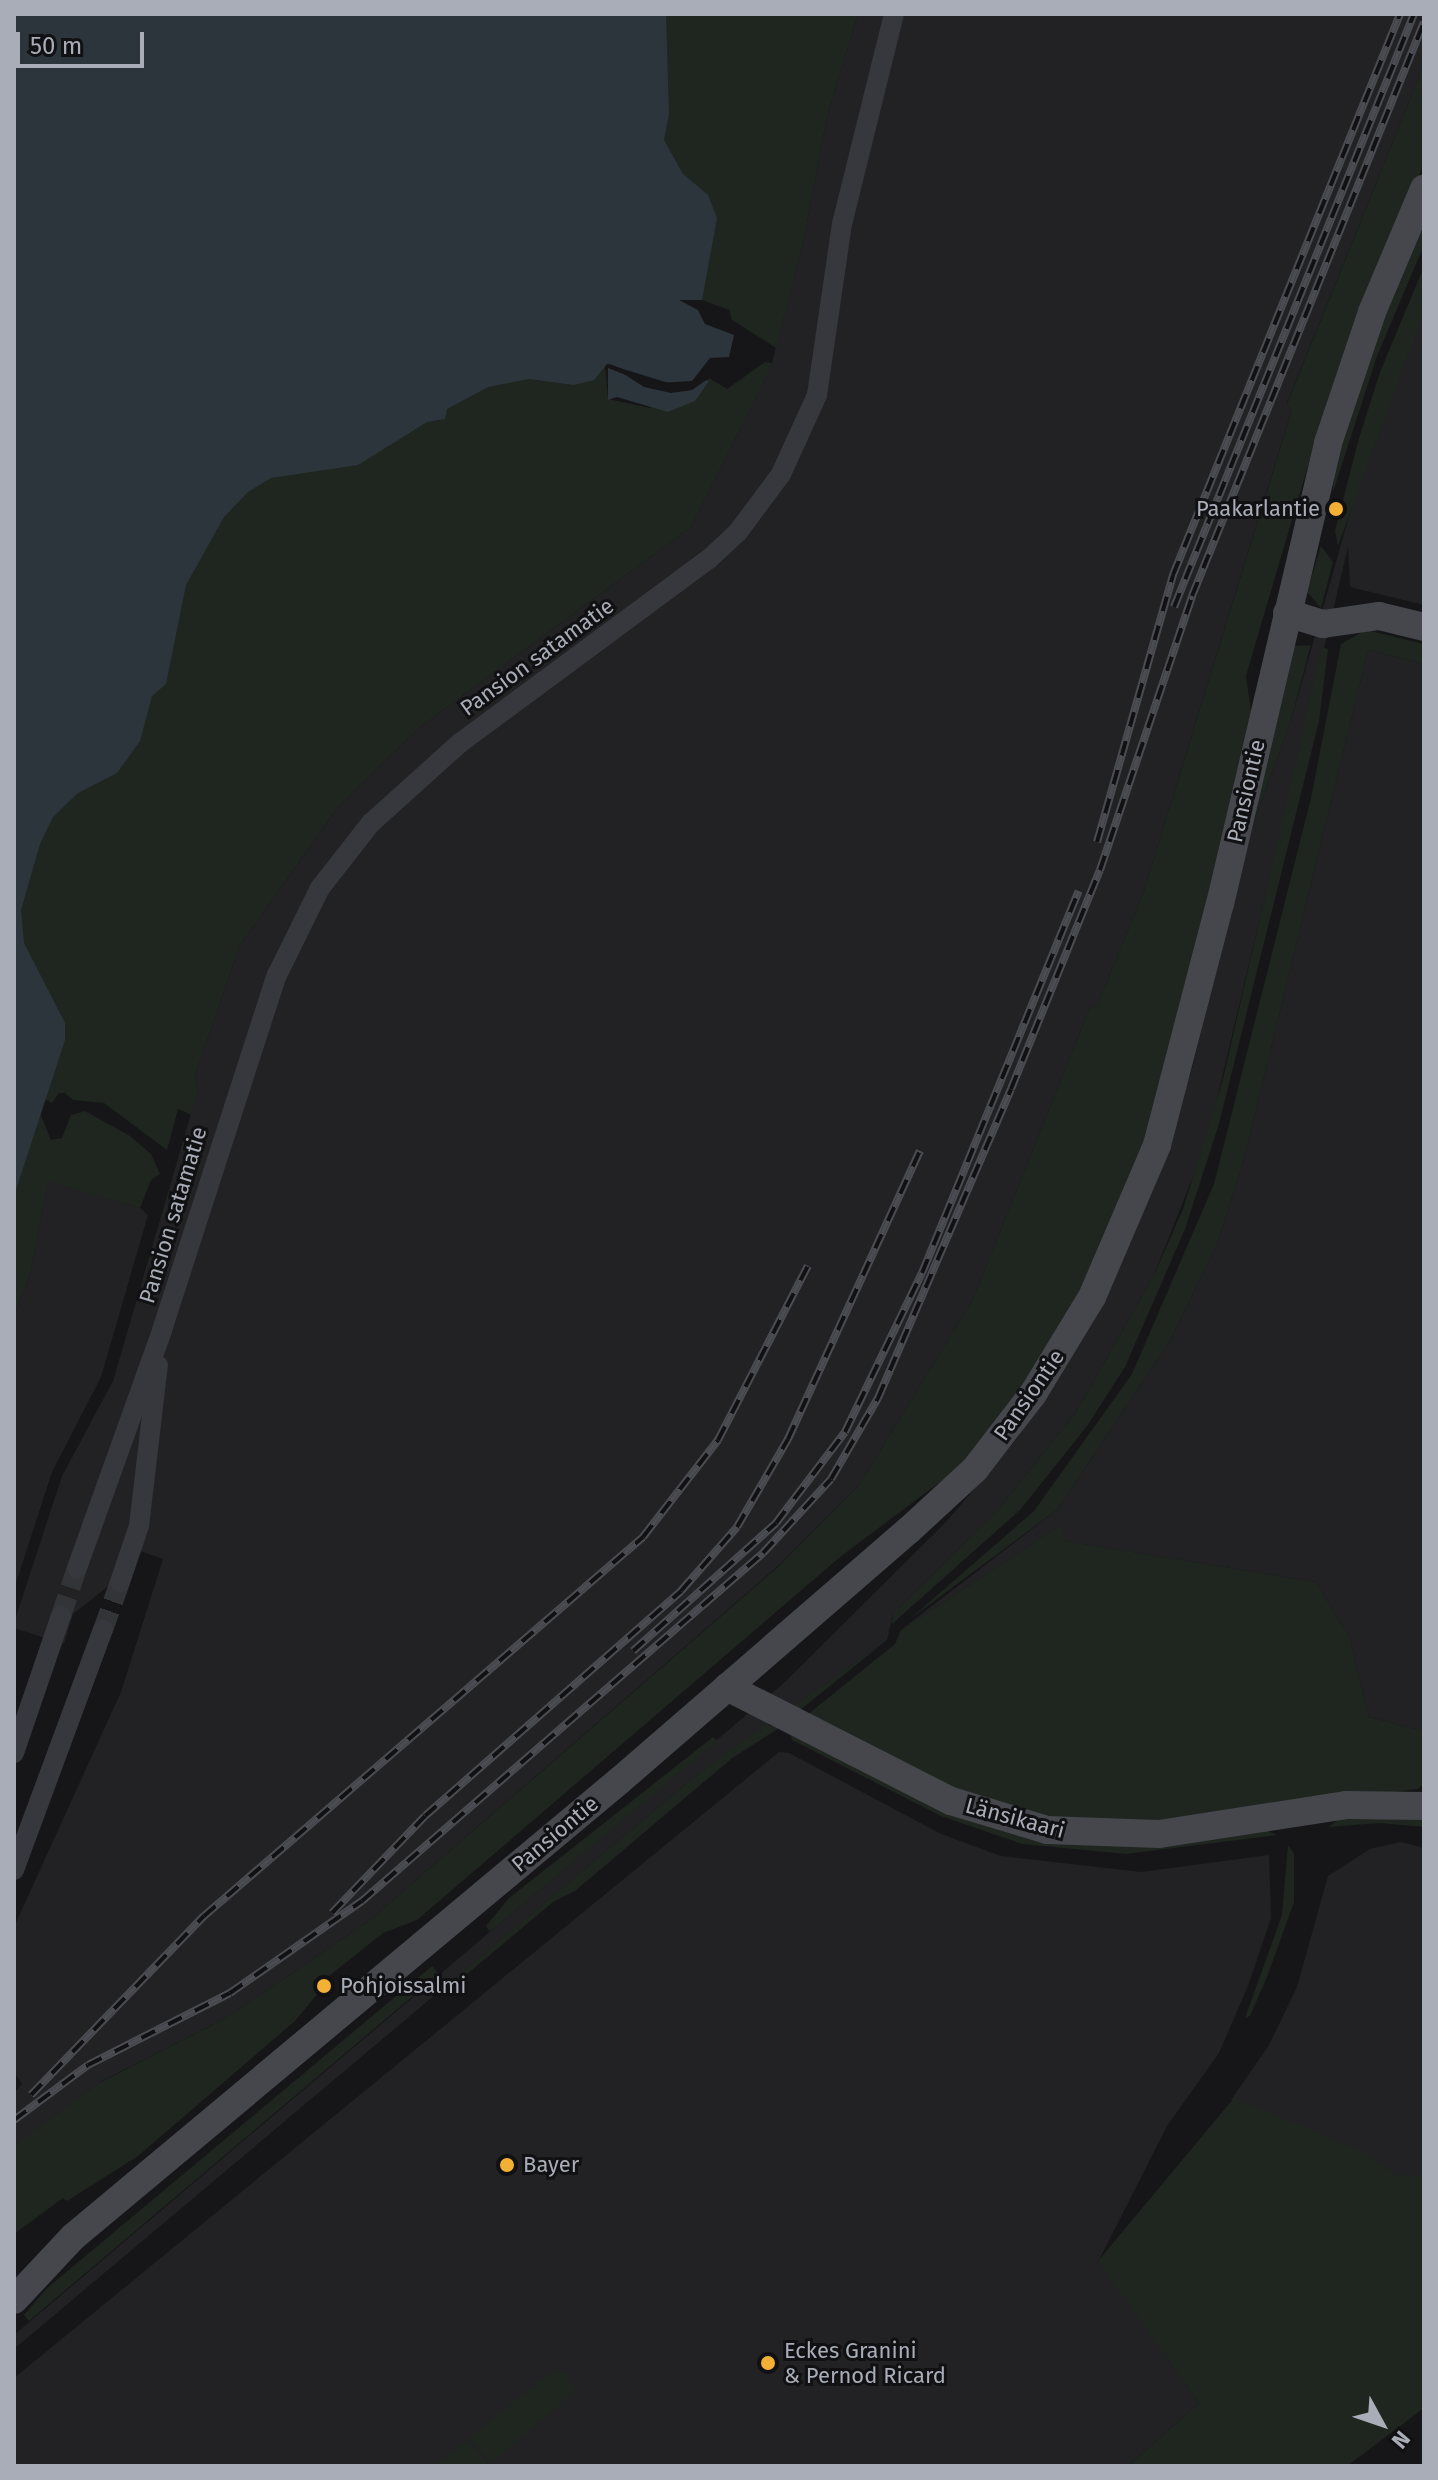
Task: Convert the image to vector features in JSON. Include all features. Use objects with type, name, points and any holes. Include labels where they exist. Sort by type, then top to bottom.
[{"type":"street","name":"Pansion satamatie","points":[[77,1568],[162,1330],[277,975],[320,888],[342,856],[460,743],[709,559],[738,532],[781,474],[817,395],[842,224],[894,14]]},
{"type":"street","name":"Pansiontie","points":[[14,2300],[73,2237],[727,1687],[975,1469],[1033,1394],[1092,1297],[1139,1195],[1178,1076],[1287,613],[1348,378],[1424,189]]},
{"type":"street","points":[[1287,613],[1323,624],[1379,616],[1424,627]]},
{"type":"street","name":"Pansion satamatie","points":[[120,1582],[139,1526],[162,1330]]},
{"type":"street","points":[[14,1753],[61,1616]]},
{"type":"street","points":[[14,1870],[103,1630]]},
{"type":"street","name":"Länsikaari","points":[[727,1687],[951,1801],[1047,1830],[1159,1834],[1359,1804],[1424,1806]]},
{"type":"street","name":"Pansiontie","points":[[14,2270],[73,2237]]},
{"type":"shaded area","points":[[14,14],[666,14],[669,114],[664,140],[683,174],[708,195],[717,218],[702,300],[679,300],[698,310],[705,324],[734,335],[729,357],[710,358],[692,381],[675,385],[607,364],[594,380],[574,385],[529,379],[488,387],[447,409],[445,419],[427,422],[358,465],[271,478],[248,492],[224,517],[186,585],[166,684],[152,696],[140,741],[117,773],[78,793],[53,817],[40,844],[21,910],[24,943],[65,1023],[65,1040],[14,1196]]},
{"type":"shaded area","points":[[643,14],[858,14],[827,117],[803,244],[776,348],[732,320],[729,310],[691,296],[670,206]]},
{"type":"shaded area","points":[[858,14],[1424,14],[1424,65],[1287,403],[1292,409],[1143,894],[1097,1006],[1090,1008],[973,1299],[860,1484],[778,1566],[370,1920],[228,2017],[102,2081],[14,2146],[14,2093],[22,2084],[14,2072],[14,1927],[121,1692],[163,1559],[123,1545],[110,1585],[73,1614],[64,1644],[14,1628],[14,1623],[62,1476],[113,1381],[198,1090],[195,1075],[240,945],[338,807],[420,727],[691,527],[770,370],[803,244],[827,117]]},
{"type":"shaded area","points":[[1424,65],[1424,163],[1321,422],[1246,676],[1251,711],[1153,1129],[1065,1323],[1013,1400],[956,1470],[840,1557],[417,1920],[383,1933],[314,1988],[318,1993],[295,2021],[138,2156],[67,2201],[63,2198],[14,2234],[14,2146],[99,2083],[228,2017],[370,1920],[778,1567],[860,1484],[973,1299],[1090,1008],[1097,1006],[1143,894],[1292,410],[1287,404]]},
{"type":"shaded area","points":[[1424,218],[1424,245],[1377,356],[1333,492],[1334,468],[1361,378]]},
{"type":"shaded area","points":[[1424,267],[1424,312],[1338,546],[1335,531],[1359,438],[1380,372]]},
{"type":"shaded area","points":[[1424,312],[1424,605],[1350,587],[1348,547],[1207,1141],[1154,1275],[1076,1412],[999,1509],[893,1614],[887,1640],[694,1777],[14,2349],[14,2335],[784,1683],[946,1522],[1016,1440],[1103,1300],[1156,1183],[1193,1065],[1245,845],[1290,724],[1365,460]]},
{"type":"shaded area","points":[[765,362],[772,363],[770,370],[691,527],[420,727],[338,807],[240,945],[195,1075],[198,1090],[191,1115],[178,1109],[167,1150],[104,1103],[73,1100],[65,1093],[59,1093],[52,1103],[46,1100],[14,980],[14,838],[173,530],[411,393],[605,366],[608,399],[650,408],[709,378],[727,389]]},
{"type":"shaded area","points":[[608,368],[664,390],[692,390],[701,380],[709,381],[695,401],[668,412],[617,397],[608,400]]},
{"type":"shaded area","points":[[1321,546],[1333,562],[1321,608],[1307,592]]},
{"type":"shaded area","points":[[1366,630],[1424,644],[1424,664],[1368,650],[1243,1163],[1217,1244],[1171,1339],[1058,1509],[911,1618],[1034,1511],[1132,1374],[1214,1184],[1311,798],[1341,644]]},
{"type":"shaded area","points":[[1311,645],[1290,724],[1245,845],[1293,646]]},
{"type":"shaded area","points":[[1322,647],[1328,649],[1319,721],[1219,1124],[1185,1229],[1125,1367],[1087,1426],[1020,1510],[892,1624],[893,1614],[999,1509],[1076,1412],[1154,1275],[1183,1209],[1223,1079]]},
{"type":"shaded area","points":[[1368,650],[1424,664],[1424,1731],[1369,1717],[1350,1639],[1316,1582],[1064,1541],[1060,1526],[901,1630],[1058,1509],[1171,1339],[1217,1244],[1243,1163]]},
{"type":"shaded area","points":[[85,1111],[130,1136],[151,1154],[160,1174],[151,1180],[140,1208],[48,1181],[30,1275],[14,1316],[14,1134],[40,1113],[51,1140],[62,1138],[71,1115]]},
{"type":"shaded area","points":[[48,1180],[140,1208],[148,1215],[101,1377],[52,1472],[14,1589],[14,1316],[30,1275]]},
{"type":"shaded area","points":[[1061,1525],[1065,1541],[1316,1582],[1350,1639],[1369,1717],[1424,1731],[1424,1783],[1418,1789],[1136,1825],[1054,1822],[970,1799],[807,1715],[895,1644],[901,1630]]},
{"type":"shaded area","points":[[887,1640],[799,1711],[793,1706]]},
{"type":"shaded area","points":[[766,1724],[779,1728],[731,1759],[575,1891],[553,1902],[460,1980],[456,1977],[694,1777]]},
{"type":"shaded area","points":[[790,1732],[1067,1844],[1122,1846],[1268,1831],[1277,1835],[1126,1854],[1022,1844],[941,1816],[792,1740]]},
{"type":"shaded area","points":[[713,1737],[717,1741],[490,1932],[486,1926],[509,1898]]},
{"type":"shaded area","points":[[779,1752],[789,1753],[941,1834],[1001,1856],[1141,1872],[1269,1855],[1271,1918],[1248,1986],[1219,2053],[1167,2126],[1099,2260],[1199,2403],[1128,2466],[14,2466],[14,2378]]},
{"type":"shaded area","points":[[1340,1818],[1424,1818],[1424,1827],[1379,1823],[1329,1827]]},
{"type":"shaded area","points":[[1401,1842],[1424,1848],[1424,2176],[1349,2189],[1231,2100],[1269,2045],[1297,1987],[1328,1876],[1370,1849]]},
{"type":"shaded area","points":[[1288,1845],[1294,1854],[1294,1902],[1267,1977],[1250,2016],[1245,2018],[1282,1915]]},
{"type":"shaded area","points":[[432,1966],[439,1974],[29,2321],[24,2315],[46,2289]]},
{"type":"shaded area","points":[[1234,2098],[1365,2153],[1396,2175],[1424,2176],[1424,2408],[1347,2466],[1128,2466],[1199,2403],[1098,2261]]},
{"type":"shaded area","points":[[551,2372],[566,2373],[576,2391],[491,2463],[469,2438]]},
{"type":"shaded area","points":[[467,2440],[489,2465],[436,2466]]},
{"type":"pier","points":[[607,363],[658,383],[692,381],[703,370],[709,378],[692,390],[671,393],[644,387]]},
{"type":"tunnel","points":[[61,1616],[77,1568]]},
{"type":"tunnel","points":[[103,1630],[120,1582]]},
{"type":"railway","points":[[1097,842],[1173,575],[1400,14]]},
{"type":"railway","points":[[1174,607],[1414,14]]},
{"type":"railway","points":[[14,2120],[88,2065],[230,1993],[362,1901],[763,1553],[831,1479],[878,1398],[1011,1089],[1100,870],[1192,596],[1424,22]]},
{"type":"railway","points":[[633,1651],[776,1523],[845,1432],[922,1273],[1079,891]]},
{"type":"railway","points":[[332,1913],[425,1816],[681,1591],[737,1527],[788,1439],[920,1151]]},
{"type":"railway","points":[[31,2095],[204,1916],[643,1537],[718,1440],[808,1266]]},
{"type":"place","name":"Paakarlantie","points":[[1336,509]]},
{"type":"place","name":"Pohjoissalmi","points":[[324,1986]]},
{"type":"place","name":"Bayer","points":[[507,2165]]},
{"type":"place","name":"Eckes Granini & Pernod Ricard","points":[[768,2363]]}]
